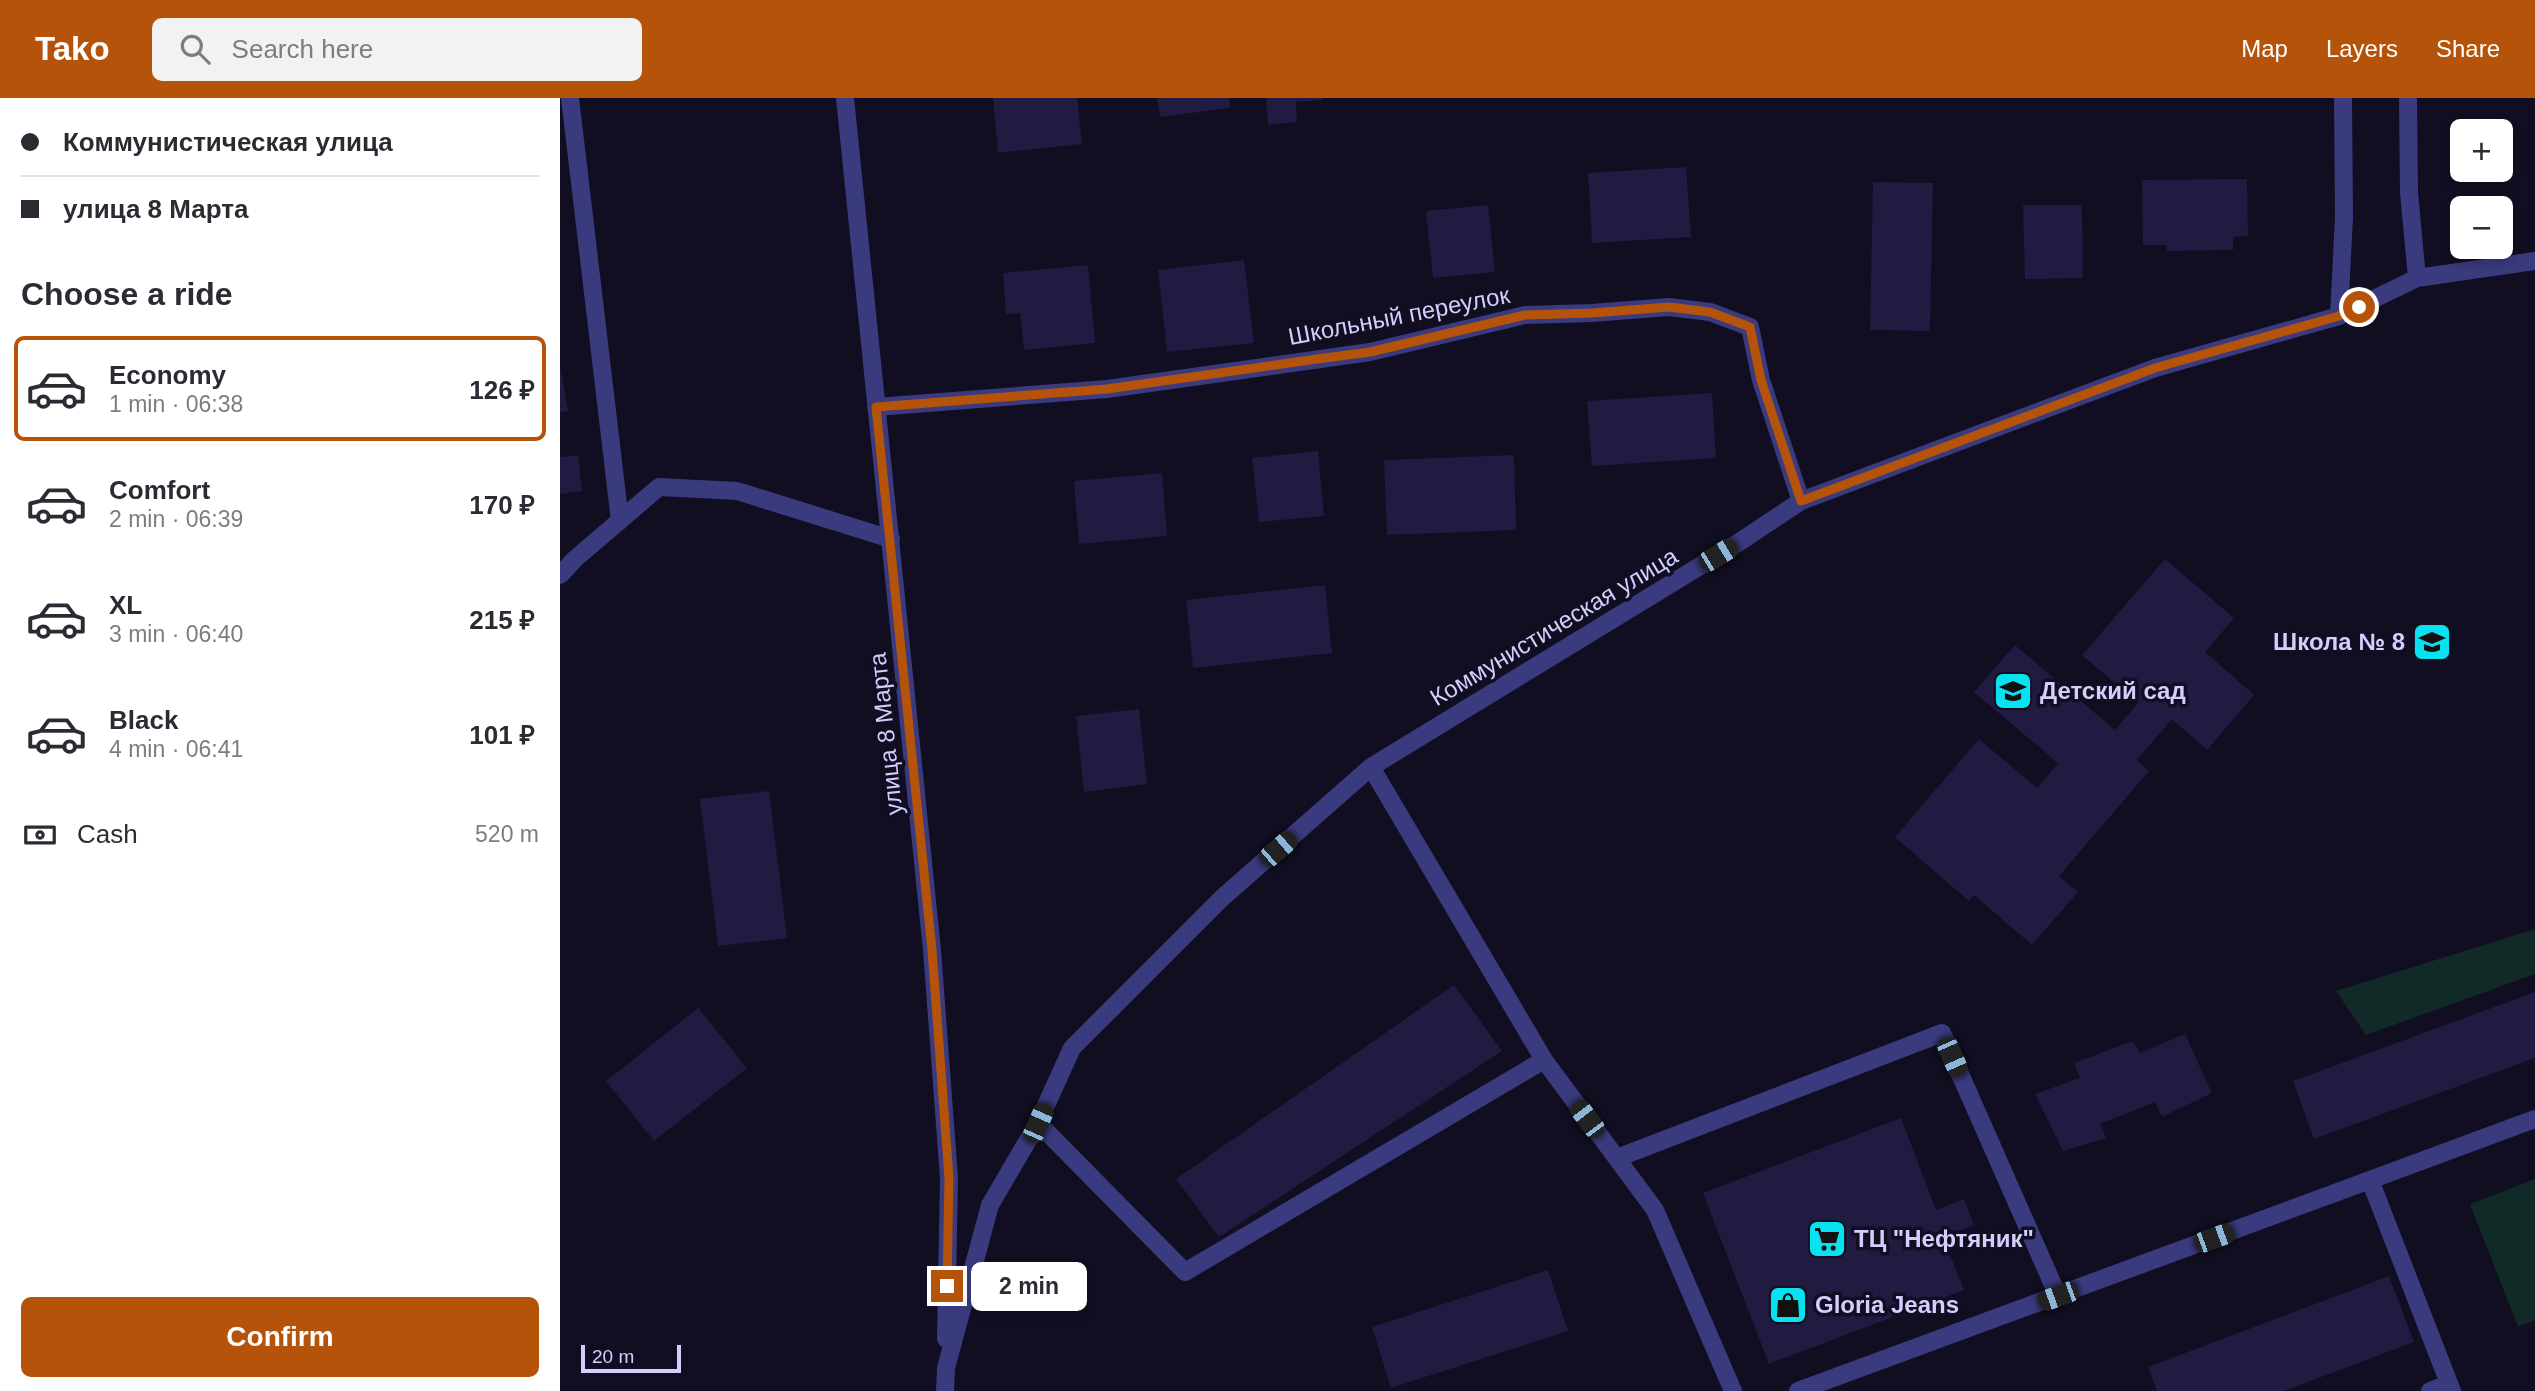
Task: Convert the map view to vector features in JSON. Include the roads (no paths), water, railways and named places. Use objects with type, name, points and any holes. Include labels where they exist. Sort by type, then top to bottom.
[{"type":"street","points":[[569,98],[620,521]]},
{"type":"street","name":"улица 8 Марта","points":[[845,98],[932,950],[949,1178],[946,1368]]},
{"type":"street","points":[[2339,316],[2344,217],[2343,98]]},
{"type":"street","points":[[2408,98],[2409,193],[2417,278]]},
{"type":"street","name":"Коммунистическая улица","points":[[945,1391],[946,1368],[990,1205],[1038,1123],[1072,1048],[1222,898],[1371,768],[1741,541],[1801,501],[2155,368],[2339,316],[2417,278],[2535,261]]},
{"type":"street","name":"Школьный переулок","points":[[876,407],[1107,389],[1370,352],[1525,315],[1669,307],[1710,312],[1750,327],[1761,380],[1801,501]]},
{"type":"street","points":[[560,575],[659,487],[737,491],[891,539]]},
{"type":"street","points":[[1371,768],[1544,1060],[1655,1210],[1733,1391]]},
{"type":"street","points":[[1616,1158],[1942,1033],[2058,1296]]},
{"type":"street","points":[[1038,1123],[1185,1272],[1544,1060]]},
{"type":"street","points":[[1798,1391],[2535,1119]]},
{"type":"street","points":[[2370,1180],[2451,1387],[2430,1391]]},
{"type":"place","name":"Школа № 8","points":[[2432,642]]},
{"type":"place","name":"Детский сад","points":[[2013,691]]},
{"type":"place","name":"ТЦ \"Нефтяник\"","points":[[1827,1239]]},
{"type":"place","name":"Gloria Jeans","points":[[1788,1305]]}]
